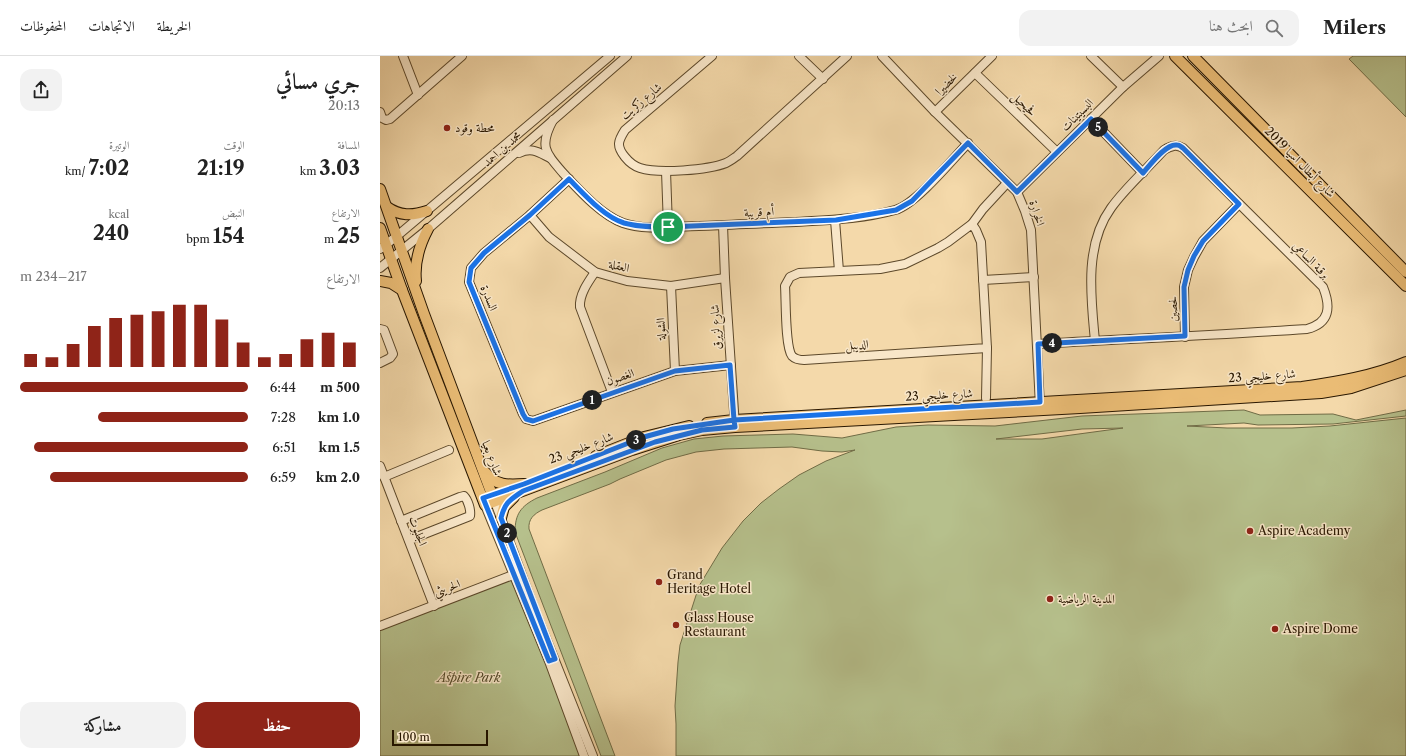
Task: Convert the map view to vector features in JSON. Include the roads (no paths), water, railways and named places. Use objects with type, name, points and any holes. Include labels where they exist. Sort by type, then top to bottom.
[{"type":"main road","name":"شارع أبطال اسيا 2019","points":[[1174,56],[1406,286]]},
{"type":"main road","name":"شارع أبطال اسيا 2019","points":[[1193,56],[1406,272]]},
{"type":"main road","name":"شارع بعيا","points":[[380,189],[482,469],[489,500]]},
{"type":"main road","points":[[387,206],[393,211],[402,214],[414,214],[427,211]]},
{"type":"main road","name":"شارع بعيا","points":[[380,228],[383,247],[391,259],[402,290],[489,500]]},
{"type":"main road","points":[[419,299],[415,274],[417,258],[421,242],[428,229]]},
{"type":"main road","points":[[380,281],[392,283],[402,290]]},
{"type":"main road","name":"شارع خليجي 23","points":[[1254,394],[1335,382],[1371,374],[1406,362]]},
{"type":"main road","name":"شارع خليجي 23","points":[[489,500],[524,488],[599,458],[679,435],[734,423],[1254,394],[1321,393],[1351,388],[1406,370]]},
{"type":"main road","points":[[482,469],[487,475],[498,483],[524,488]]},
{"type":"main road","points":[[501,518],[504,507],[524,488]]},
{"type":"street","points":[[380,112],[382,118],[386,120],[390,119],[462,56]]},
{"type":"street","name":"محمد بن احمد","points":[[383,247],[610,56]]},
{"type":"street","name":"محمد بن احمد","points":[[380,268],[428,229],[627,56]]},
{"type":"street","name":"شارع زكريت","points":[[712,56],[625,130],[619,139],[618,147],[630,163],[639,168],[666,171],[706,168],[727,163],[737,156],[848,56]]},
{"type":"street","points":[[799,56],[823,79]]},
{"type":"street","name":"الخرارة","points":[[882,56],[935,112],[1017,192],[1031,230],[1040,406]]},
{"type":"street","name":"لخضيرا","points":[[935,112],[992,56]]},
{"type":"street","points":[[1091,56],[1123,87]]},
{"type":"street","name":"البسيتينات","points":[[1017,192],[1123,87],[1157,56]]},
{"type":"street","points":[[404,57],[418,95]]},
{"type":"street","name":"فحيحيل","points":[[975,73],[1058,152]]},
{"type":"street","points":[[1091,119],[1143,173]]},
{"type":"street","name":"أم قريبة","points":[[553,120],[544,139],[550,158],[600,209],[623,223],[641,227],[836,220],[896,210],[912,201],[968,143]]},
{"type":"street","name":"برقـة الساعي","points":[[1038,344],[1095,341],[1185,336],[1307,329],[1316,326],[1322,321],[1326,314],[1328,305],[1322,287],[1183,148],[1177,145],[1171,146],[1164,150],[1123,192],[1103,221],[1096,242],[1092,267],[1091,303],[1095,341]]},
{"type":"street","name":"أم قريبة","points":[[513,155],[527,150],[536,151],[550,158]]},
{"type":"street","points":[[666,171],[668,227]]},
{"type":"street","name":"السدرة","points":[[523,414],[469,282],[471,268],[484,253],[530,215],[569,179]]},
{"type":"street","name":"الديبل","points":[[987,348],[804,360],[795,358],[792,355],[788,344],[785,286],[790,277],[799,273],[880,268],[905,264],[938,248],[972,224],[983,209],[1007,183]]},
{"type":"street","name":"لحصين","points":[[1185,336],[1184,287],[1188,270],[1203,241],[1239,204]]},
{"type":"street","name":"العقلة","points":[[530,215],[549,237],[595,272],[627,281],[670,286],[725,278]]},
{"type":"street","points":[[836,220],[839,271]]},
{"type":"street","points":[[972,224],[981,242],[987,348],[986,398]]},
{"type":"street","name":"شارع لزيرق","points":[[723,225],[734,423]]},
{"type":"street","points":[[595,272],[580,300],[580,307],[612,392]]},
{"type":"street","points":[[983,280],[1034,277]]},
{"type":"street","name":"الشولة","points":[[670,286],[675,371]]},
{"type":"street","points":[[380,329],[384,330],[393,354],[390,358],[380,363]]},
{"type":"street","name":"الغصون","points":[[523,414],[526,419],[533,421],[675,371],[730,365]]},
{"type":"street","points":[[384,477],[449,450]]},
{"type":"street","name":"الجلبوت","points":[[380,466],[434,606]]},
{"type":"street","points":[[401,520],[460,497],[464,496],[466,498],[470,516],[409,540]]},
{"type":"street","name":"شارع بعيا","points":[[489,500],[501,518],[517,574]]},
{"type":"street","name":"شارع بعيا","points":[[489,500],[578,728],[593,756]]},
{"type":"street","name":"الحريثي","points":[[380,626],[517,574]]},
{"type":"street","name":"شارع بعيا","points":[[578,728],[584,756]]},
{"type":"place","name":"محطة وقود","points":[[447,128]]},
{"type":"place","name":"Aspire Academy","points":[[1250,531]]},
{"type":"place","name":"Grand Heritage Hotel","points":[[659,582]]},
{"type":"place","name":"المدينة الرياضية","points":[[1050,599]]},
{"type":"place","name":"Glass House Restaurant","points":[[676,625]]},
{"type":"place","name":"Aspire Dome","points":[[1275,629]]},
{"type":"park label","name":"Aspire Park","points":[[469,678]]}]
